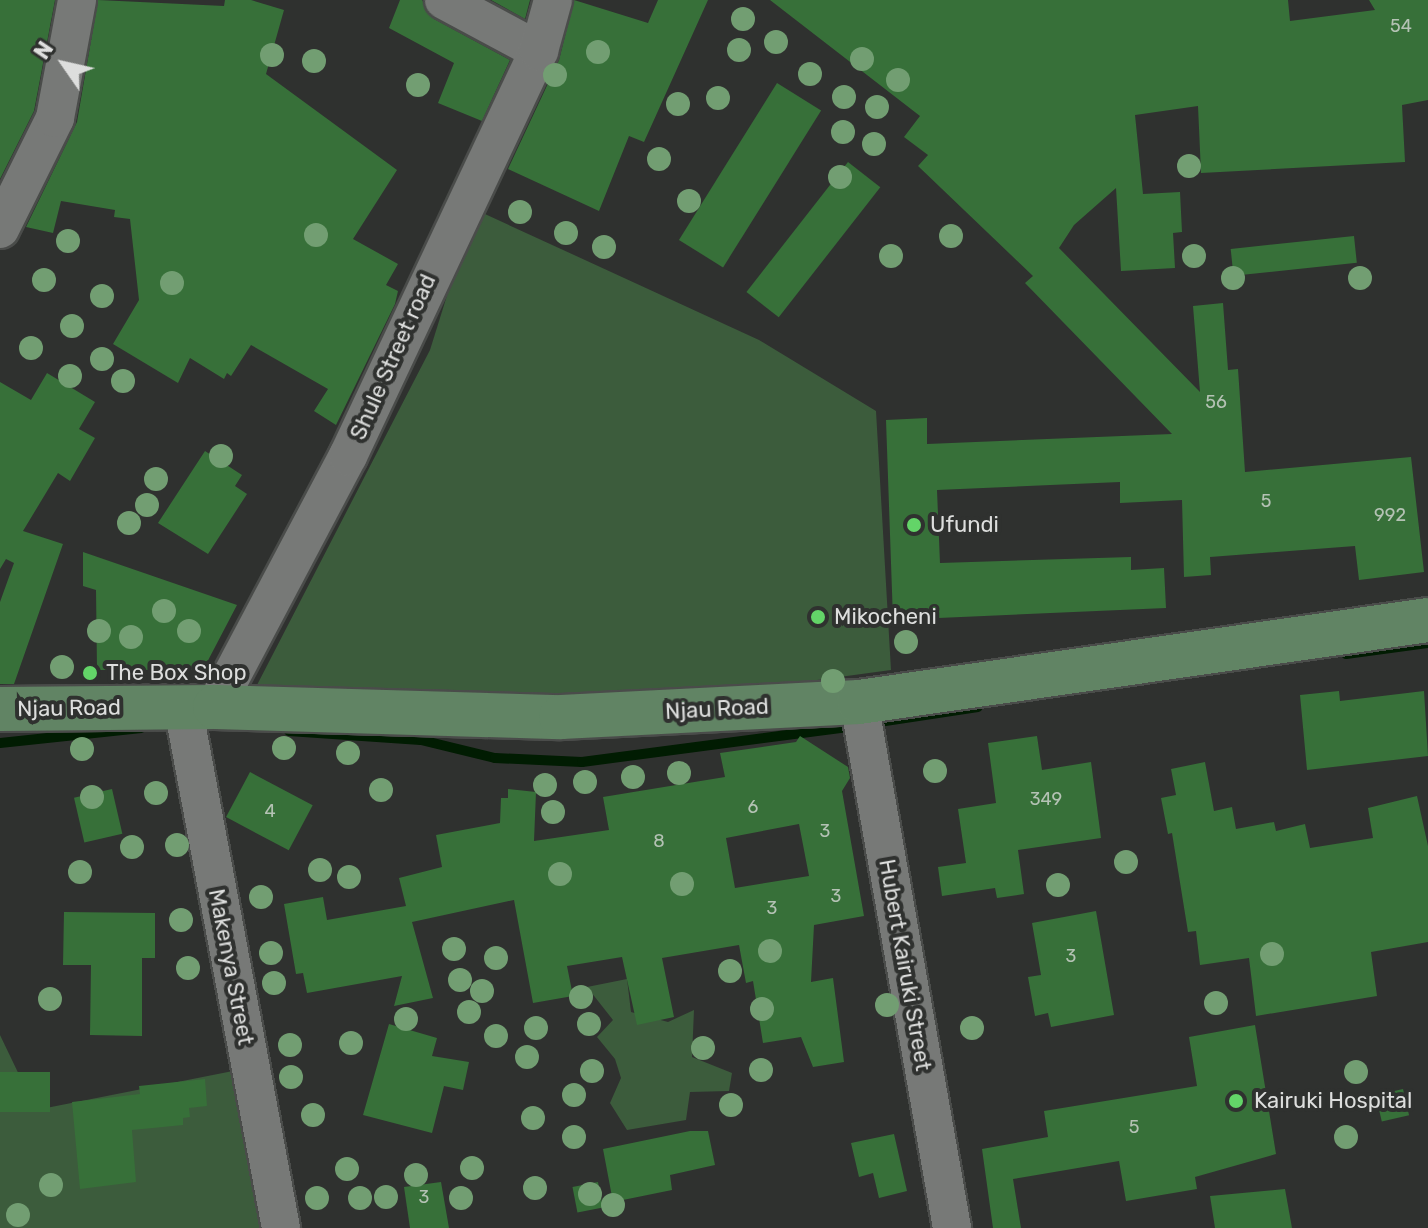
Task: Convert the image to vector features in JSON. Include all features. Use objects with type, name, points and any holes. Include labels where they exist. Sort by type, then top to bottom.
[{"type":"street","points":[[0,229],[55,118],[77,0]]},
{"type":"street","points":[[444,0],[539,51]]},
{"type":"street","name":"Shule Street road","points":[[199,707],[348,456],[539,51],[553,0]]},
{"type":"street","name":"Njau Road","points":[[0,709],[199,707],[561,717],[859,702],[1428,620]]},
{"type":"street","name":"Hubert Kairuki Street","points":[[859,702],[952,1228]]},
{"type":"street","name":"Makenya Street","points":[[199,707],[281,1228]]},
{"type":"green space","points":[[474,209],[759,340],[876,411],[891,670],[700,696],[440,697],[257,685],[430,350]]},
{"type":"green space","points":[[627,979],[631,1012],[668,1022],[694,1010],[692,1057],[732,1073],[729,1091],[690,1092],[686,1120],[627,1130],[610,1103],[621,1078],[615,1059],[597,1037],[613,1020],[587,987]]},
{"type":"green space","points":[[0,1035],[36,1110],[238,1070],[268,1228],[0,1228]]},
{"type":"building","points":[[0,0],[55,0],[34,111],[0,179]]},
{"type":"building","points":[[98,0],[224,6],[225,0],[251,0],[284,10],[266,74],[397,170],[353,239],[398,264],[386,285],[398,291],[395,304],[336,425],[314,411],[328,389],[251,345],[231,376],[227,373],[224,379],[190,358],[178,383],[113,344],[139,300],[130,219],[114,217],[115,210],[61,201],[53,233],[26,227],[77,122]]},
{"type":"building","points":[[400,0],[422,0],[434,19],[510,60],[482,121],[438,103],[454,63],[389,28]]},
{"type":"building","points":[[491,0],[530,0],[525,19]]},
{"type":"building","points":[[574,0],[648,23],[658,0],[708,0],[644,142],[629,136],[599,211],[508,169],[559,60]]},
{"type":"building","points":[[770,0],[1288,0],[1290,21],[1375,10],[1369,0],[1428,0],[1428,100],[1402,105],[1405,162],[1201,173],[1198,106],[1135,115],[1143,194],[1180,192],[1182,232],[1173,233],[1175,268],[1121,271],[1116,188],[1074,225],[1059,248],[1200,392],[1193,306],[1223,303],[1228,370],[1238,369],[1245,472],[1411,457],[1424,572],[1359,580],[1355,546],[1210,557],[1211,575],[1184,577],[1182,500],[1120,503],[1120,482],[937,490],[940,563],[1131,557],[1131,570],[1164,568],[1166,608],[893,620],[886,420],[927,418],[927,444],[1172,434],[1025,283],[1033,276],[918,166],[928,155],[904,137],[920,116]]},
{"type":"building","points":[[777,83],[821,111],[723,267],[679,240]]},
{"type":"building","points":[[848,162],[880,187],[779,317],[746,292]]},
{"type":"building","points":[[1354,236],[1357,263],[1234,276],[1231,249]]},
{"type":"building","points":[[47,373],[95,402],[79,429],[95,438],[70,481],[58,473],[23,531],[63,544],[14,684],[0,684],[0,602],[14,563],[6,559],[0,569],[0,382],[31,400]]},
{"type":"building","points":[[205,451],[242,475],[235,486],[247,494],[208,554],[158,523]]},
{"type":"building","points":[[83,552],[237,605],[203,670],[97,670],[96,590],[83,586]]},
{"type":"building","points":[[1339,691],[1340,701],[1424,691],[1428,756],[1307,770],[1300,695]]},
{"type":"building","points":[[800,736],[848,767],[850,778],[842,791],[864,916],[814,925],[811,982],[833,978],[844,1062],[813,1067],[801,1037],[763,1043],[753,981],[746,983],[739,945],[662,958],[674,1017],[637,1025],[622,957],[567,966],[573,996],[533,1003],[514,900],[412,922],[433,998],[394,1006],[402,976],[307,993],[303,973],[296,974],[284,904],[323,897],[327,920],[406,906],[399,878],[442,867],[436,835],[500,823],[501,798],[508,798],[508,789],[536,792],[534,841],[609,830],[603,797],[725,777],[720,753],[796,742]],"holes":[[[799,824],[809,876],[735,888],[726,838]]]},
{"type":"building","points":[[1037,736],[1042,770],[1091,762],[1101,838],[1018,850],[1024,894],[997,898],[995,888],[942,896],[938,867],[966,863],[958,809],[996,803],[988,743]]},
{"type":"building","points":[[1205,762],[1214,811],[1232,807],[1236,829],[1274,822],[1276,831],[1305,824],[1310,848],[1373,838],[1368,808],[1417,796],[1428,846],[1428,942],[1371,952],[1377,996],[1256,1016],[1249,958],[1200,965],[1196,931],[1188,932],[1172,833],[1168,834],[1161,798],[1176,795],[1171,769]]},
{"type":"building","points":[[250,772],[313,805],[289,850],[226,817]]},
{"type":"building","points":[[112,789],[122,834],[84,843],[74,798]]},
{"type":"building","points":[[1096,911],[1114,1015],[1051,1027],[1048,1013],[1035,1016],[1028,977],[1041,975],[1032,923]]},
{"type":"building","points":[[64,912],[155,913],[155,958],[142,958],[142,1036],[90,1035],[91,965],[63,965]]},
{"type":"building","points":[[389,1024],[437,1038],[432,1056],[469,1062],[463,1090],[444,1086],[432,1133],[363,1115]]},
{"type":"building","points":[[1255,1025],[1276,1154],[1195,1177],[1197,1189],[1126,1201],[1119,1161],[1013,1179],[1021,1228],[993,1228],[982,1149],[1048,1137],[1044,1111],[1197,1086],[1189,1037]]},
{"type":"building","points":[[0,1072],[50,1072],[50,1112],[0,1112]]},
{"type":"building","points":[[205,1079],[207,1106],[189,1108],[190,1117],[183,1118],[183,1125],[132,1130],[136,1182],[80,1189],[72,1102],[140,1094],[139,1086]]},
{"type":"building","points":[[1403,1089],[1409,1115],[1382,1122],[1376,1095]]},
{"type":"building","points":[[690,1131],[708,1131],[715,1165],[670,1175],[672,1190],[613,1202],[603,1149]]},
{"type":"building","points":[[894,1134],[907,1191],[879,1198],[873,1173],[859,1177],[851,1143]]},
{"type":"building","points":[[441,1182],[449,1228],[410,1228],[404,1187]]},
{"type":"building","points":[[598,1182],[603,1208],[577,1212],[572,1187]]},
{"type":"building","points":[[1285,1189],[1292,1228],[1215,1228],[1210,1196]]},
{"type":"waterway","points":[[1346,654],[1428,643]]},
{"type":"waterway","points":[[872,723],[978,707]]},
{"type":"waterway","points":[[289,731],[421,740],[495,758],[582,762],[856,726]]},
{"type":"waterway","points":[[0,743],[141,728]]},
{"type":"place","name":"Ufundi","points":[[914,525]]},
{"type":"place","name":"Mikocheni","points":[[818,617]]},
{"type":"place","name":"The Box Shop","points":[[90,673]]},
{"type":"place","name":"Kairuki Hospital","points":[[1236,1101]]}]
